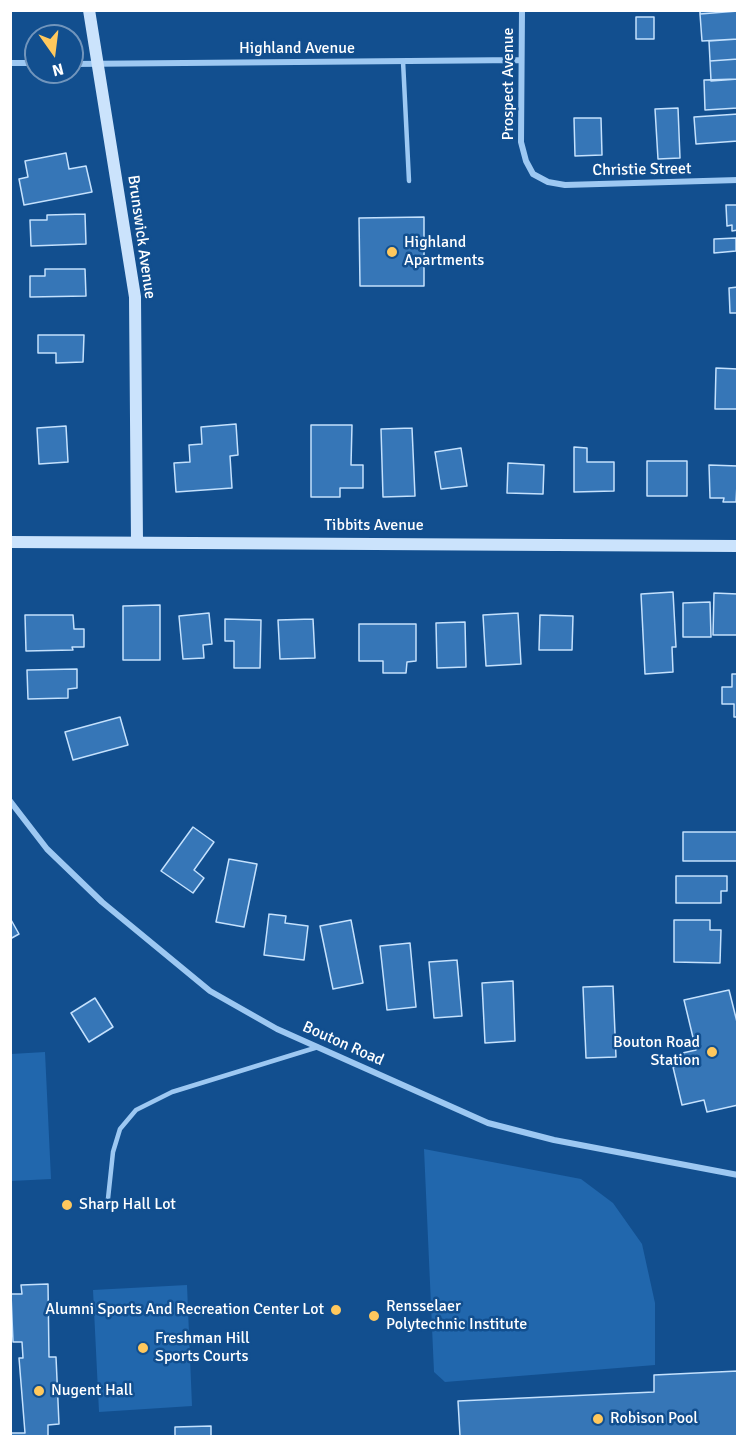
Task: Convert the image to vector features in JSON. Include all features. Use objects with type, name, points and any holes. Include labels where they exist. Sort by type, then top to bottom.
[{"type":"street","name":"Brunswick Avenue","points":[[89,10],[135,297],[137,542]]},
{"type":"street","name":"Prospect Avenue","points":[[522,10],[521,142],[526,161],[533,174],[548,182]]},
{"type":"street","name":"Highland Avenue","points":[[84,64],[521,60]]},
{"type":"street","name":"Christie Street","points":[[548,182],[565,185],[738,180]]},
{"type":"street","name":"Tibbits Avenue","points":[[10,542],[738,546]]},
{"type":"street","name":"Bouton Road","points":[[10,801],[47,849],[102,902],[210,991],[277,1029],[489,1123],[554,1140],[738,1175]]},
{"type":"lane","points":[[403,61],[409,181]]},
{"type":"lane","points":[[107,1208],[113,1152],[120,1128],[136,1110],[172,1092],[318,1047]]},
{"type":"shaded area","points":[[45,1052],[51,1179],[11,1181],[11,1054]]},
{"type":"shaded area","points":[[424,1149],[581,1179],[613,1203],[642,1244],[655,1303],[655,1365],[445,1382],[434,1372]]},
{"type":"shaded area","name":"Freshman Hill Sports Courts","points":[[187,1285],[192,1406],[99,1412],[93,1290]]},
{"type":"building","points":[[700,10],[738,10],[738,11],[700,14]]},
{"type":"building","points":[[738,11],[738,39],[702,41],[700,14]]},
{"type":"building","points":[[636,17],[654,17],[654,39],[636,39]]},
{"type":"building","points":[[738,39],[738,59],[710,61],[709,41]]},
{"type":"building","points":[[738,59],[738,79],[711,81],[710,61]]},
{"type":"building","points":[[738,79],[738,108],[705,110],[704,80]]},
{"type":"building","points":[[678,108],[680,158],[658,159],[655,109]]},
{"type":"building","points":[[738,114],[738,141],[696,144],[694,117]]},
{"type":"building","points":[[574,118],[601,118],[602,155],[575,156]]},
{"type":"building","points":[[66,153],[69,169],[86,166],[92,192],[24,205],[19,179],[28,177],[25,161]]},
{"type":"building","points":[[726,205],[738,205],[738,230],[732,231],[732,225],[727,226]]},
{"type":"building","points":[[85,214],[86,244],[31,246],[30,220],[47,220],[47,215]]},
{"type":"building","name":"Highland Apartments","points":[[424,217],[424,286],[360,286],[359,218]]},
{"type":"building","points":[[736,238],[736,251],[714,253],[714,239]]},
{"type":"building","points":[[45,269],[85,269],[86,296],[30,297],[30,276],[45,276]]},
{"type":"building","points":[[738,287],[738,313],[730,313],[729,288]]},
{"type":"building","points":[[38,335],[84,335],[83,362],[56,363],[56,353],[38,353]]},
{"type":"building","points":[[716,368],[738,369],[738,409],[715,409]]},
{"type":"building","points":[[236,424],[238,455],[230,456],[232,488],[176,492],[174,463],[190,462],[189,445],[202,444],[201,427]]},
{"type":"building","points":[[311,425],[352,425],[351,465],[363,465],[363,488],[340,488],[340,497],[311,497]]},
{"type":"building","points":[[66,426],[68,462],[39,464],[37,428]]},
{"type":"building","points":[[412,428],[415,496],[383,497],[381,429]]},
{"type":"building","points":[[574,447],[587,448],[587,462],[614,462],[614,491],[574,492]]},
{"type":"building","points":[[461,448],[467,486],[441,489],[435,452]]},
{"type":"building","points":[[647,461],[687,461],[687,496],[647,496]]},
{"type":"building","points":[[508,463],[544,465],[543,494],[507,493]]},
{"type":"building","points":[[709,465],[738,466],[736,502],[723,502],[724,498],[710,498]]},
{"type":"building","points":[[673,592],[676,647],[672,647],[673,672],[645,674],[641,594]]},
{"type":"building","points":[[714,593],[738,594],[738,635],[713,635]]},
{"type":"building","points":[[710,602],[711,637],[683,637],[683,603]]},
{"type":"building","points":[[160,605],[160,660],[123,660],[123,606]]},
{"type":"building","points":[[209,613],[212,644],[203,645],[204,658],[183,659],[179,616]]},
{"type":"building","points":[[518,613],[521,664],[486,666],[483,615]]},
{"type":"building","points":[[25,615],[73,615],[74,629],[84,629],[84,647],[72,647],[73,650],[26,651]]},
{"type":"building","points":[[540,615],[573,616],[572,650],[539,650]]},
{"type":"building","points":[[225,619],[261,620],[260,668],[234,668],[234,641],[225,641]]},
{"type":"building","points":[[313,619],[315,658],[280,659],[278,620]]},
{"type":"building","points":[[465,622],[466,667],[437,668],[436,623]]},
{"type":"building","points":[[359,624],[416,624],[416,661],[407,662],[406,673],[383,673],[383,661],[359,661]]},
{"type":"building","points":[[77,669],[77,688],[68,689],[68,698],[28,699],[27,670]]},
{"type":"building","points":[[732,674],[738,674],[738,717],[734,717],[734,704],[722,704],[722,687],[732,687]]},
{"type":"building","points":[[120,717],[128,745],[73,760],[65,732]]},
{"type":"building","points":[[193,827],[214,842],[194,870],[204,878],[193,893],[161,871]]},
{"type":"building","points":[[683,832],[737,832],[737,861],[683,861]]},
{"type":"building","points":[[229,859],[257,864],[244,927],[216,922]]},
{"type":"building","points":[[676,876],[727,876],[727,891],[721,891],[721,903],[676,903]]},
{"type":"building","points":[[269,914],[286,916],[285,923],[308,926],[304,960],[264,955]]},
{"type":"building","points":[[10,918],[19,934],[10,939]]},
{"type":"building","points":[[351,920],[363,983],[333,989],[320,926]]},
{"type":"building","points":[[674,920],[710,920],[710,930],[721,930],[720,963],[674,962]]},
{"type":"building","points":[[410,943],[416,1007],[387,1010],[380,946]]},
{"type":"building","points":[[457,960],[462,1016],[434,1018],[429,962]]},
{"type":"building","points":[[513,981],[515,1041],[485,1043],[482,983]]},
{"type":"building","points":[[613,986],[616,1057],[586,1058],[583,987]]},
{"type":"building","name":"Bouton Road Station","points":[[729,990],[738,1026],[738,1105],[707,1112],[704,1100],[682,1105],[673,1067],[681,1065],[678,1054],[696,1050],[684,1000]]},
{"type":"building","points":[[95,998],[113,1027],[89,1042],[71,1013]]},
{"type":"building","name":"Nugent Hall","points":[[48,1284],[49,1357],[56,1357],[59,1424],[48,1425],[48,1436],[10,1436],[10,1433],[25,1433],[19,1358],[23,1358],[22,1342],[13,1342],[11,1294],[22,1294],[21,1285]]},
{"type":"building","name":"Robison Pool","points":[[738,1371],[738,1436],[460,1436],[458,1401],[654,1392],[654,1375]]},
{"type":"building","points":[[211,1426],[211,1436],[175,1436],[175,1427]]},
{"type":"place","name":"Highland Apartments","points":[[392,252]]},
{"type":"place","name":"Bouton Road Station","points":[[712,1052]]},
{"type":"place","name":"Sharp Hall Lot","points":[[67,1205]]},
{"type":"place","name":"Alumni Sports And Recreation Center Lot","points":[[336,1310]]},
{"type":"place","name":"Rensselaer Polytechnic Institute","points":[[374,1316]]},
{"type":"place","name":"Freshman Hill Sports Courts","points":[[143,1348]]},
{"type":"place","name":"Nugent Hall","points":[[39,1391]]},
{"type":"place","name":"Robison Pool","points":[[598,1419]]}]
